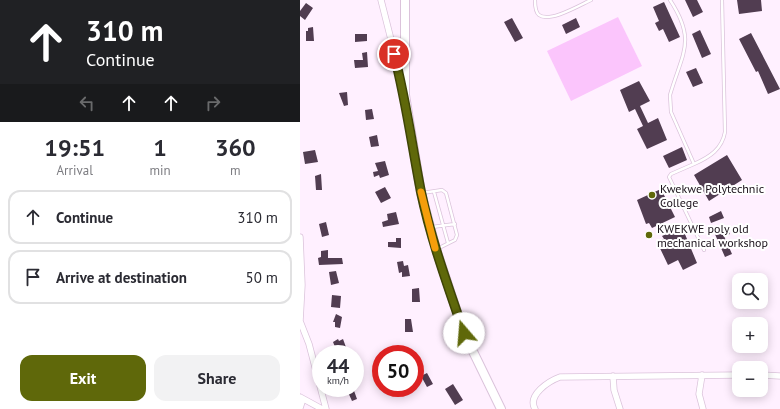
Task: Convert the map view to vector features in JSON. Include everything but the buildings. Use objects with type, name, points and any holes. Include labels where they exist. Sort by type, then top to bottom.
[{"type":"main road","points":[[405,0],[405,95],[421,193],[436,250],[464,333],[501,409]]},
{"type":"street","points":[[381,0],[405,95]]},
{"type":"street","points":[[300,237],[302,285],[300,321],[309,344],[326,409]]},
{"type":"street","points":[[702,375],[699,394],[703,409]]},
{"type":"street","points":[[535,409],[532,405],[533,398],[552,380],[560,377],[732,375]]},
{"type":"street","points":[[768,375],[780,376]]},
{"type":"street","points":[[613,376],[614,390],[620,409]]},
{"type":"street","points":[[300,408],[301,398],[322,409]]},
{"type":"lane","points":[[535,0],[537,11],[540,15],[546,17],[560,14],[591,0]]},
{"type":"lane","points":[[670,0],[681,20],[686,34],[686,44],[670,95],[671,108],[694,164]]},
{"type":"lane","points":[[704,250],[669,177],[671,174],[707,158],[714,153],[724,138],[722,0]]},
{"type":"lane","points":[[421,193],[442,190],[446,193],[455,224],[457,238],[436,250]]},
{"type":"lane","points":[[434,192],[448,244]]},
{"type":"lane","points":[[430,228],[455,224]]},
{"type":"shaded area","points":[[618,17],[642,66],[571,101],[547,51]]},
{"type":"slow traffic","points":[[421,192],[435,248]]},
{"type":"place","name":"Kwekwe Polytechnic College","points":[[652,195]]},
{"type":"place","name":"KWEKWE poly old mechanical workshop","points":[[649,235]]},
{"type":"route","points":[[394,54],[405,95],[421,193],[436,250],[464,333]]}]
